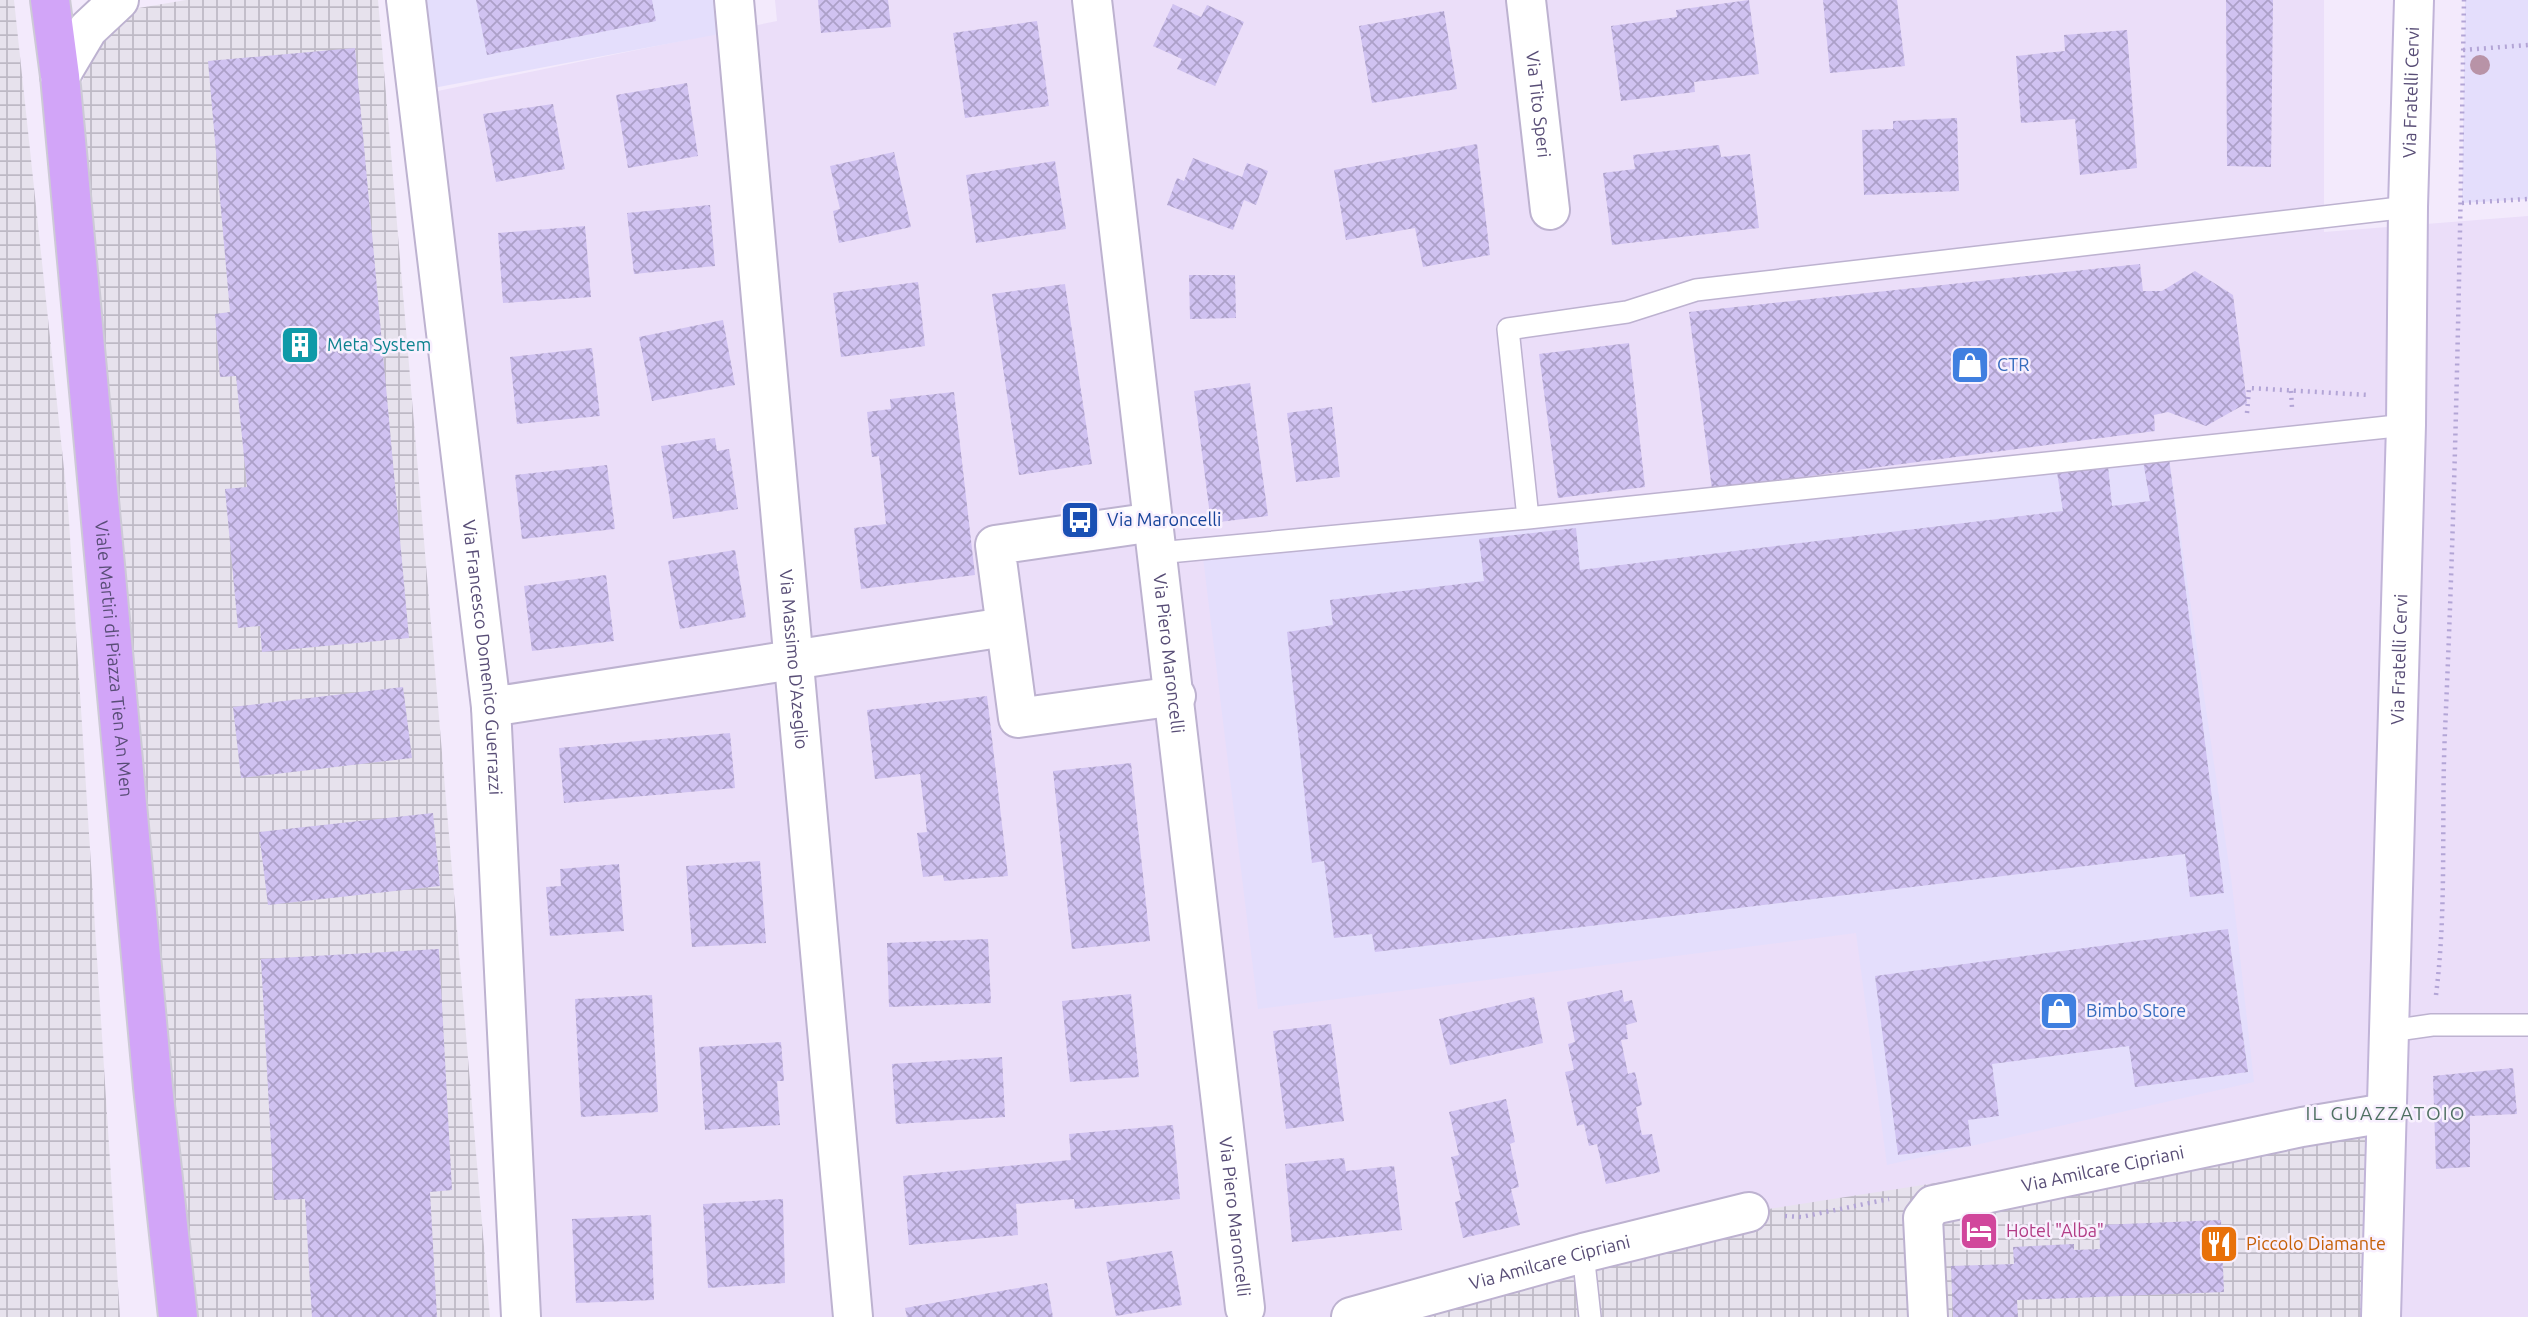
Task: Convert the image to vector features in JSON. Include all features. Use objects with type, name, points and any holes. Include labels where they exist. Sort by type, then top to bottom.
[{"type":"main road","name":"Viale Martiri di Piazza Tien An Men","points":[[50,0],[60,76],[152,1074],[178,1317]]},
{"type":"street","points":[[60,76],[88,29],[119,0]]},
{"type":"street","name":"Via Francesco Domenico Guerrazzi","points":[[406,0],[491,707],[521,1317]]},
{"type":"street","name":"Via Massimo D'Azeglio","points":[[734,0],[853,1317]]},
{"type":"street","name":"Via Piero Maroncelli","points":[[1092,0],[1176,696],[1245,1308]]},
{"type":"street","name":"Via Tito Speri","points":[[1527,0],[1550,210]]},
{"type":"street","name":"Via Fratelli Cervi","points":[[2381,1317],[2406,425],[2407,207],[2414,0]]},
{"type":"street","points":[[1156,538],[995,545],[1018,718],[1176,696]]},
{"type":"street","points":[[491,707],[1005,627]]},
{"type":"street","name":"Via Amilcare Cipriani","points":[[1928,1317],[1923,1218],[1934,1205],[2302,1127],[2386,1113]]},
{"type":"street","name":"Via Amilcare Cipriani","points":[[1351,1317],[1396,1312],[1583,1253],[1749,1212]]},
{"type":"lane","points":[[1528,518],[1508,329],[1627,312],[1696,290],[2407,207]]},
{"type":"lane","points":[[1156,538],[1528,518],[2406,425]]},
{"type":"lane","points":[[2390,1031],[2432,1025],[2528,1025]]},
{"type":"lane","points":[[1583,1253],[1590,1317]]},
{"type":"path","points":[[2432,1025],[2442,942],[2443,783],[2458,402],[2465,0]]},
{"type":"path","points":[[2463,50],[2528,45]]},
{"type":"path","points":[[2462,203],[2528,199]]},
{"type":"path","points":[[2245,442],[2249,388],[2378,396]]},
{"type":"shaded area","points":[[0,0],[14,0],[68,506],[120,1317],[0,1317]]},
{"type":"shaded area","points":[[186,0],[378,0],[490,1317],[195,1317],[77,98],[97,37],[133,9]]},
{"type":"shaded area","points":[[415,0],[726,0],[730,32],[428,89]]},
{"type":"shaded area","points":[[775,0],[2324,0],[2324,232],[2528,216],[2528,1317],[537,1317],[433,92],[777,21]]},
{"type":"shaded area","points":[[2465,0],[2528,0],[2528,199],[2462,203]]},
{"type":"shaded area","points":[[2169,458],[2232,885],[2254,1082],[1887,1165],[1856,933],[1258,1009],[1202,549]]},
{"type":"shaded area","points":[[2386,1113],[2380,1317],[1360,1317],[1749,1212]]},
{"type":"building","points":[[476,0],[652,0],[656,21],[487,55]]},
{"type":"building","points":[[818,0],[888,0],[891,27],[821,33]]},
{"type":"building","points":[[1749,0],[1759,74],[1694,82],[1695,92],[1621,101],[1611,26],[1677,17],[1676,10]]},
{"type":"building","points":[[1823,0],[1897,0],[1905,66],[1830,73]]},
{"type":"building","points":[[2226,0],[2273,0],[2271,167],[2227,166]]},
{"type":"building","points":[[1173,4],[1201,17],[1207,5],[1244,22],[1215,86],[1177,69],[1182,59],[1153,46]]},
{"type":"building","points":[[1444,11],[1457,89],[1372,103],[1359,26]]},
{"type":"building","points":[[1037,21],[1049,106],[965,118],[953,33]]},
{"type":"building","points":[[2127,30],[2137,168],[2080,175],[2075,119],[2021,123],[2016,56],[2065,51],[2064,35]]},
{"type":"building","name":"Meta System","points":[[355,48],[409,638],[262,652],[260,626],[238,628],[225,489],[247,487],[236,376],[220,377],[215,314],[230,312],[208,61]]},
{"type":"building","points":[[687,83],[698,156],[628,168],[616,95]]},
{"type":"building","points":[[553,104],[565,169],[496,182],[483,114]]},
{"type":"building","points":[[1957,118],[1959,191],[1864,195],[1862,130],[1893,129],[1893,121]]},
{"type":"building","points":[[1477,144],[1490,255],[1423,267],[1415,228],[1346,240],[1334,170]]},
{"type":"building","points":[[1719,145],[1721,157],[1750,154],[1759,228],[1612,245],[1603,173],[1635,169],[1633,155]]},
{"type":"building","points":[[894,152],[911,227],[839,243],[833,211],[840,209],[830,166]]},
{"type":"building","points":[[1193,158],[1242,177],[1247,163],[1268,171],[1256,205],[1244,200],[1233,230],[1167,205],[1177,178],[1184,181]]},
{"type":"building","points":[[1055,161],[1066,229],[976,243],[966,175]]},
{"type":"building","points":[[710,205],[715,266],[634,274],[627,213]]},
{"type":"building","points":[[585,226],[591,297],[503,303],[498,233]]},
{"type":"building","name":"CTR","points":[[2140,264],[2143,291],[2162,291],[2195,271],[2233,295],[2247,403],[2206,426],[2168,412],[2154,415],[2155,431],[1712,489],[1689,312]]},
{"type":"building","points":[[1189,275],[1235,275],[1236,318],[1190,319]]},
{"type":"building","points":[[918,282],[925,346],[841,357],[833,293]]},
{"type":"building","points":[[1065,284],[1092,464],[1019,475],[992,294]]},
{"type":"building","points":[[723,320],[735,385],[652,401],[639,337]]},
{"type":"building","points":[[1629,343],[1645,487],[1558,498],[1539,354]]},
{"type":"building","points":[[592,348],[600,416],[517,424],[510,357]]},
{"type":"building","points":[[1250,383],[1268,516],[1211,523],[1194,391]]},
{"type":"building","points":[[954,392],[975,575],[861,589],[854,528],[886,524],[879,456],[872,457],[867,412],[891,409],[890,399]]},
{"type":"building","points":[[1332,407],[1340,477],[1296,482],[1287,413]]},
{"type":"building","points":[[715,438],[717,451],[729,449],[738,509],[673,519],[661,446]]},
{"type":"building","points":[[2169,458],[2224,893],[2190,897],[2185,854],[1375,952],[1372,934],[1334,938],[1324,861],[1312,863],[1287,632],[1333,625],[1330,600],[1484,581],[1479,539],[1576,528],[1580,570],[2063,511],[2057,472],[2108,466],[2112,506],[2150,501],[2143,461]]},
{"type":"building","points":[[607,465],[615,529],[522,539],[515,475]]},
{"type":"building","points":[[735,550],[746,617],[680,629],[668,561]]},
{"type":"building","points":[[606,575],[614,641],[532,651],[524,586]]},
{"type":"building","points":[[403,687],[412,758],[241,778],[233,707]]},
{"type":"building","points":[[987,696],[1008,876],[944,881],[943,875],[923,877],[917,833],[927,832],[920,774],[875,779],[867,710]]},
{"type":"building","points":[[730,733],[735,788],[564,803],[559,748]]},
{"type":"building","points":[[1131,763],[1150,941],[1072,949],[1053,771]]},
{"type":"building","points":[[433,813],[440,886],[268,905],[259,832]]},
{"type":"building","points":[[760,861],[766,943],[692,947],[686,866]]},
{"type":"building","points":[[619,864],[624,931],[550,936],[546,887],[561,886],[560,869]]},
{"type":"building","name":"Bimbo Store","points":[[2228,929],[2248,1072],[2135,1087],[2129,1046],[1992,1064],[1999,1116],[1968,1120],[1971,1146],[1898,1155],[1875,976]]},
{"type":"building","points":[[988,939],[991,1003],[889,1007],[887,943]]},
{"type":"building","points":[[439,949],[452,1190],[430,1192],[437,1317],[312,1317],[305,1199],[274,1200],[261,959]]},
{"type":"building","points":[[1622,990],[1624,1002],[1632,1000],[1637,1022],[1626,1025],[1628,1039],[1621,1040],[1628,1074],[1635,1072],[1642,1105],[1636,1107],[1642,1135],[1652,1134],[1660,1172],[1606,1184],[1597,1144],[1589,1146],[1584,1124],[1577,1126],[1565,1072],[1574,1070],[1568,1044],[1575,1042],[1567,1002]]},
{"type":"building","points":[[1131,994],[1139,1077],[1070,1082],[1062,1001]]},
{"type":"building","points":[[652,995],[658,1112],[581,1117],[575,999]]},
{"type":"building","points":[[1534,997],[1543,1043],[1450,1065],[1439,1019]]},
{"type":"building","points":[[1331,1024],[1344,1121],[1286,1129],[1273,1031]]},
{"type":"building","points":[[781,1042],[784,1081],[777,1081],[780,1125],[705,1130],[699,1047]]},
{"type":"building","points":[[1002,1057],[1005,1117],[896,1124],[892,1064]]},
{"type":"building","points":[[2513,1068],[2517,1114],[2470,1116],[2470,1167],[2436,1169],[2433,1076]]},
{"type":"building","points":[[1506,1099],[1515,1142],[1510,1144],[1519,1187],[1511,1189],[1520,1225],[1463,1238],[1455,1202],[1461,1200],[1451,1157],[1459,1155],[1449,1112]]},
{"type":"building","points":[[1173,1125],[1180,1199],[1075,1209],[1074,1199],[1016,1204],[1018,1235],[909,1245],[903,1176],[1071,1160],[1069,1134]]},
{"type":"building","points":[[1344,1158],[1346,1171],[1394,1166],[1402,1230],[1292,1242],[1285,1164]]},
{"type":"building","points":[[783,1199],[785,1283],[708,1288],[703,1204]]},
{"type":"building","points":[[651,1215],[654,1300],[576,1303],[572,1219]]},
{"type":"building","points":[[2221,1220],[2224,1292],[2017,1300],[2018,1317],[1953,1317],[1951,1266],[2014,1264],[2013,1247],[2074,1244],[2074,1250],[2100,1249],[2099,1225]]},
{"type":"building","points":[[1172,1251],[1182,1305],[1116,1316],[1106,1262]]},
{"type":"building","points":[[1047,1283],[1053,1317],[907,1317],[905,1308]]},
{"type":"place","name":"Meta System","points":[[300,345]]},
{"type":"place","name":"CTR","points":[[1970,365]]},
{"type":"place","name":"Via Maroncelli","points":[[1080,520]]},
{"type":"place","name":"Bimbo Store","points":[[2059,1011]]},
{"type":"place","name":"Hotel \"Alba\"","points":[[1979,1231]]},
{"type":"place","name":"Piccolo Diamante","points":[[2219,1244]]},
{"type":"district","name":"IL GUAZZATOIO","points":[[2386,1113]]}]
